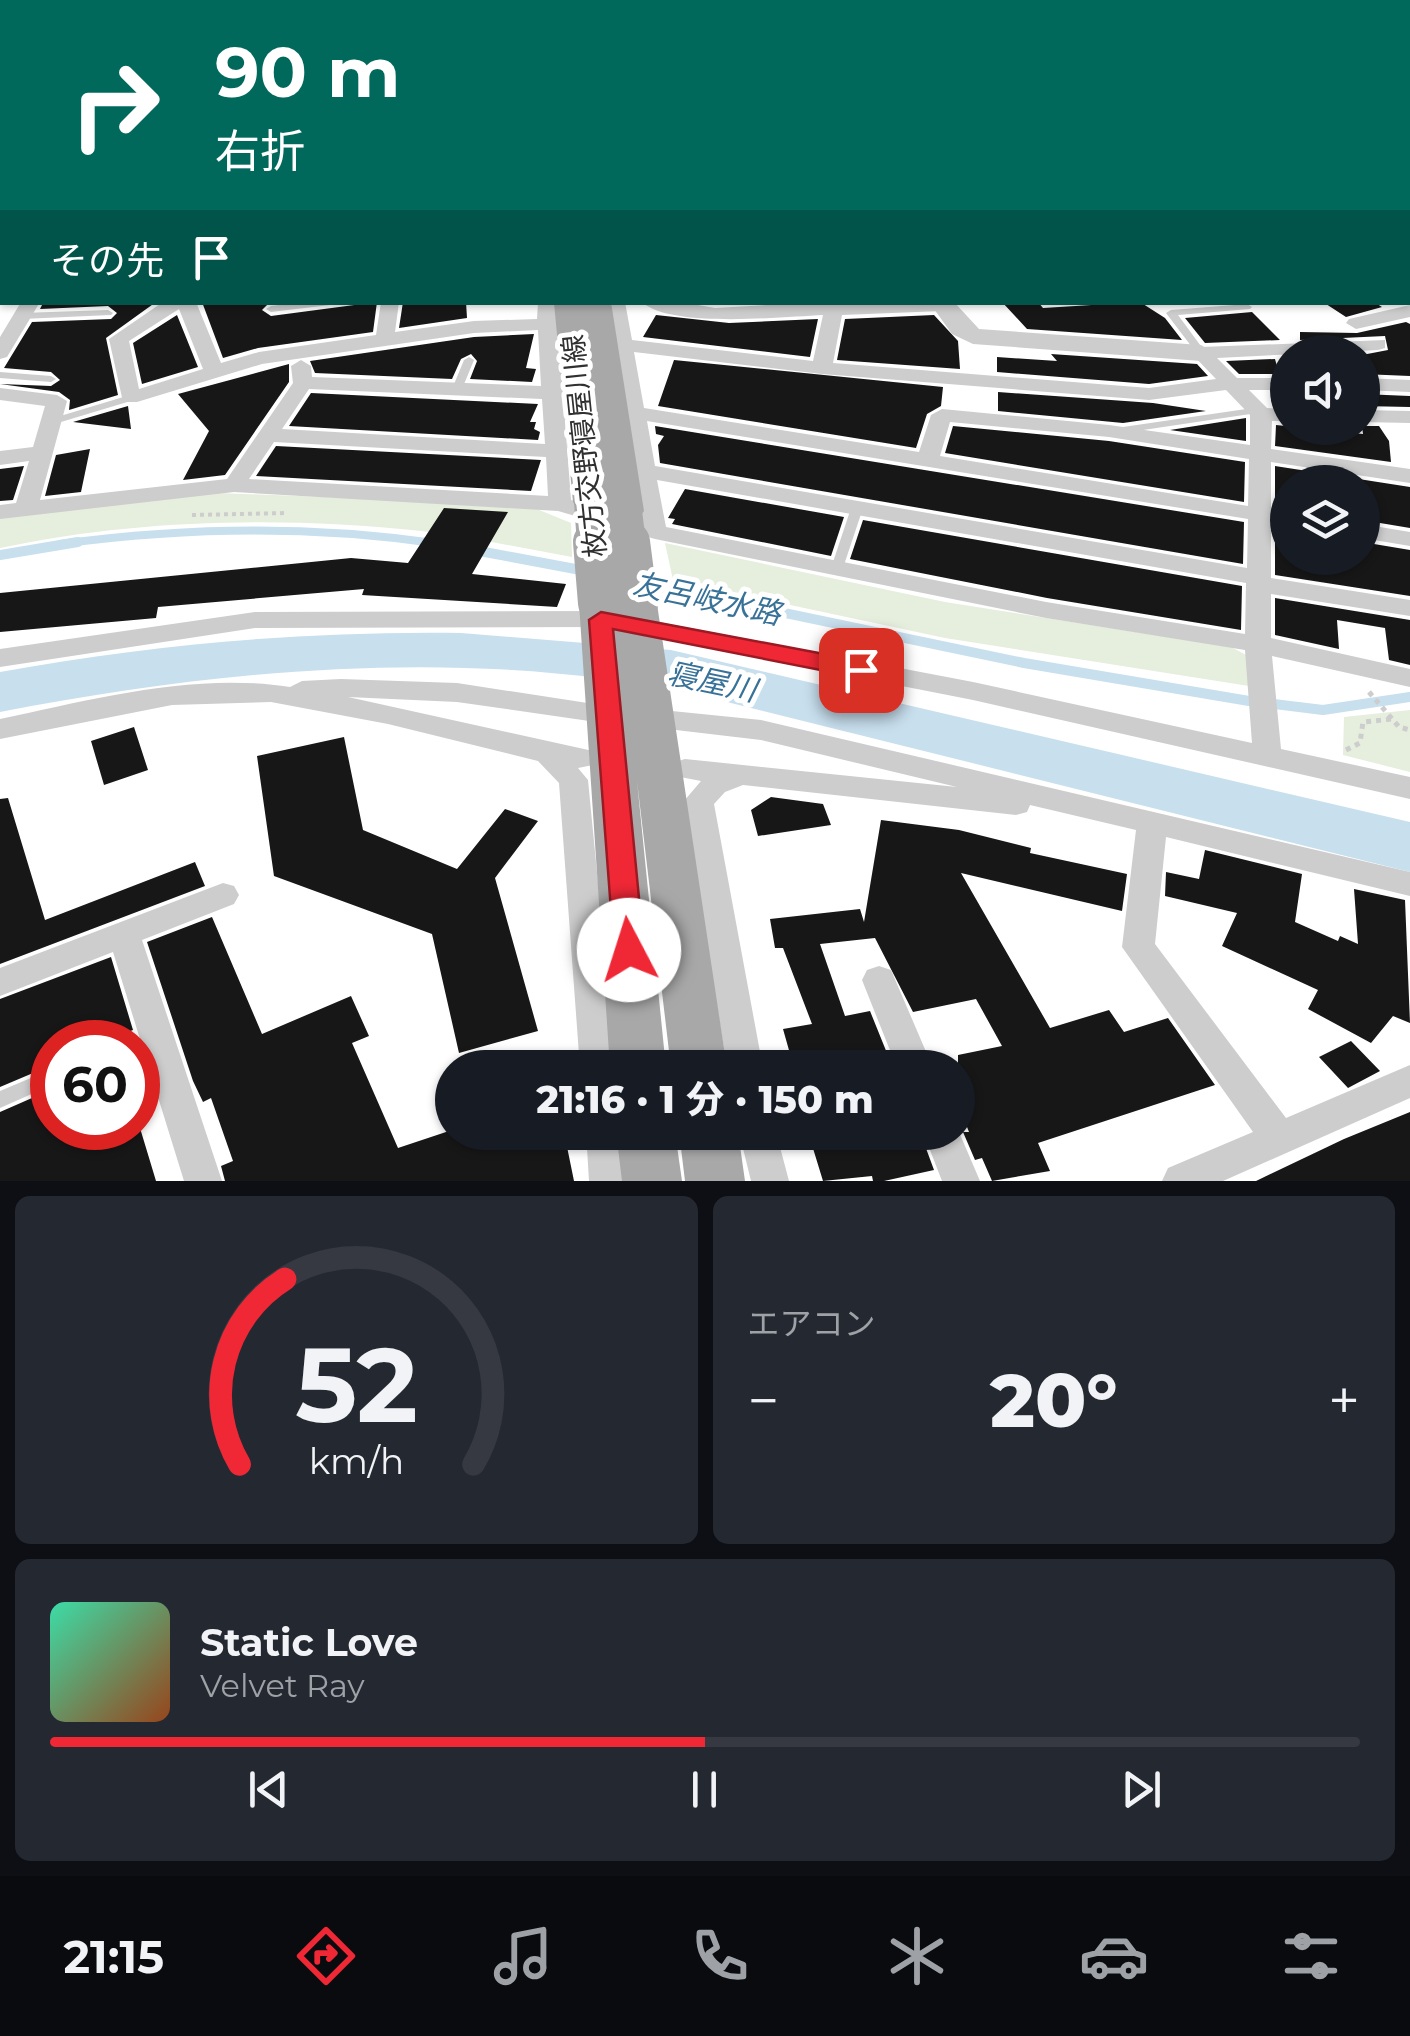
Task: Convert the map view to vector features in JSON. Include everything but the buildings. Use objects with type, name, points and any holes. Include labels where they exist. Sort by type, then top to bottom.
[{"type":"main road","name":"枚方交野寝屋川線","points":[[596,305],[608,512],[630,712],[696,1050]]},
{"type":"main road","name":"枚方交野寝屋川線","points":[[554,310],[608,512]]},
{"type":"main road","name":"枚方交野寝屋川線","points":[[630,712],[638,1050]]},
{"type":"main road","points":[[648,1150],[652,1181]]},
{"type":"main road","points":[[711,1150],[715,1181]]},
{"type":"street","points":[[914,0],[996,0]]},
{"type":"street","points":[[172,305],[119,339],[130,398],[258,358],[474,327],[554,310],[557,450],[608,512]]},
{"type":"street","points":[[187,305],[215,373]]},
{"type":"street","points":[[385,338],[390,305]]},
{"type":"street","points":[[617,305],[646,470]]},
{"type":"street","points":[[623,339],[650,305]]},
{"type":"street","points":[[663,305],[715,314],[905,305]]},
{"type":"street","points":[[943,305],[961,330],[973,336],[1202,353],[1270,350]]},
{"type":"street","points":[[822,368],[831,307]]},
{"type":"street","points":[[0,353],[26,309]]},
{"type":"street","points":[[1356,324],[1410,311]]},
{"type":"street","points":[[623,339],[822,368],[1149,394],[1228,384],[1270,384]]},
{"type":"street","points":[[234,485],[303,382],[300,351]]},
{"type":"street","points":[[1202,353],[1257,412],[1270,413]]},
{"type":"street","points":[[303,382],[553,394]]},
{"type":"street","points":[[1380,385],[1410,386]]},
{"type":"street","points":[[0,394],[57,401],[26,508]]},
{"type":"street","points":[[633,412],[1270,516]]},
{"type":"street","points":[[1257,412],[1258,644],[1266,756]]},
{"type":"street","points":[[928,460],[942,415],[1109,431],[1410,476]]},
{"type":"street","points":[[1380,416],[1410,417]]},
{"type":"street","points":[[268,435],[557,450]]},
{"type":"street","points":[[0,458],[41,453]]},
{"type":"street","points":[[608,512],[646,470]]},
{"type":"street","points":[[646,470],[1410,608]]},
{"type":"street","points":[[0,512],[234,485],[608,512],[836,568],[1046,610],[1258,644],[1410,678]]},
{"type":"street","points":[[1380,534],[1410,538]]},
{"type":"street","points":[[0,658],[255,620],[620,620],[973,691],[1410,788]]},
{"type":"street","points":[[0,729],[179,698],[346,686],[495,694],[761,730],[1410,884]]},
{"type":"street","points":[[266,692],[396,716],[549,755],[583,758]]},
{"type":"street","points":[[549,755],[573,780],[596,1050]]},
{"type":"street","points":[[685,769],[1106,813]]},
{"type":"street","points":[[740,775],[714,785],[699,802],[743,1050]]},
{"type":"street","points":[[1152,824],[1138,946],[1278,1137]]},
{"type":"street","points":[[0,982],[223,895]]},
{"type":"street","points":[[124,934],[141,1020]]},
{"type":"street","points":[[879,980],[908,1050]]},
{"type":"street","points":[[160,1076],[203,1181]]},
{"type":"street","points":[[1181,1181],[1410,1081]]},
{"type":"street","points":[[605,1150],[608,1181]]},
{"type":"street","points":[[762,1150],[770,1181]]},
{"type":"street","points":[[948,1150],[960,1181]]},
{"type":"lane","points":[[270,309],[304,305]]},
{"type":"lane","points":[[1202,353],[1171,314],[1247,308]]},
{"type":"lane","points":[[26,309],[108,313]]},
{"type":"lane","points":[[457,389],[470,360]]},
{"type":"lane","points":[[0,376],[51,379]]},
{"type":"lane","points":[[50,422],[130,398]]},
{"type":"lane","points":[[1109,431],[1257,412]]},
{"type":"lane","points":[[836,568],[857,508]]},
{"type":"lane","points":[[0,1100],[30,1087]]},
{"type":"path","points":[[178,515],[297,513]]},
{"type":"path","points":[[1370,694],[1389,716],[1410,730]]},
{"type":"path","points":[[1347,746],[1360,743],[1363,722],[1389,716]]},
{"type":"green space","points":[[193,492],[527,505],[571,523],[572,557],[421,531],[263,522],[103,531],[0,548],[0,517]]},
{"type":"green space","points":[[665,543],[945,602],[1231,647],[1248,656],[1249,686],[945,638],[673,580]]},
{"type":"green space","points":[[1410,710],[1410,772],[1343,755],[1344,717]]},
{"type":"waterway","name":"友呂岐水路","points":[[77,542],[247,530],[340,533],[434,543],[426,542]]},
{"type":"waterway","name":"友呂岐水路","points":[[0,555],[77,542]]},
{"type":"waterway","name":"友呂岐水路","points":[[60,544],[77,542]]},
{"type":"waterway","name":"友呂岐水路","points":[[474,550],[586,571]]},
{"type":"waterway","name":"友呂岐水路","points":[[646,584],[1024,663],[1249,701],[1323,710],[1410,697]]},
{"type":"waterway","name":"寝屋川","points":[[0,692],[153,666],[307,653],[461,651],[616,661],[699,675],[1410,847]]},
{"type":"route","points":[[629,950],[601,620],[861,670]]}]
